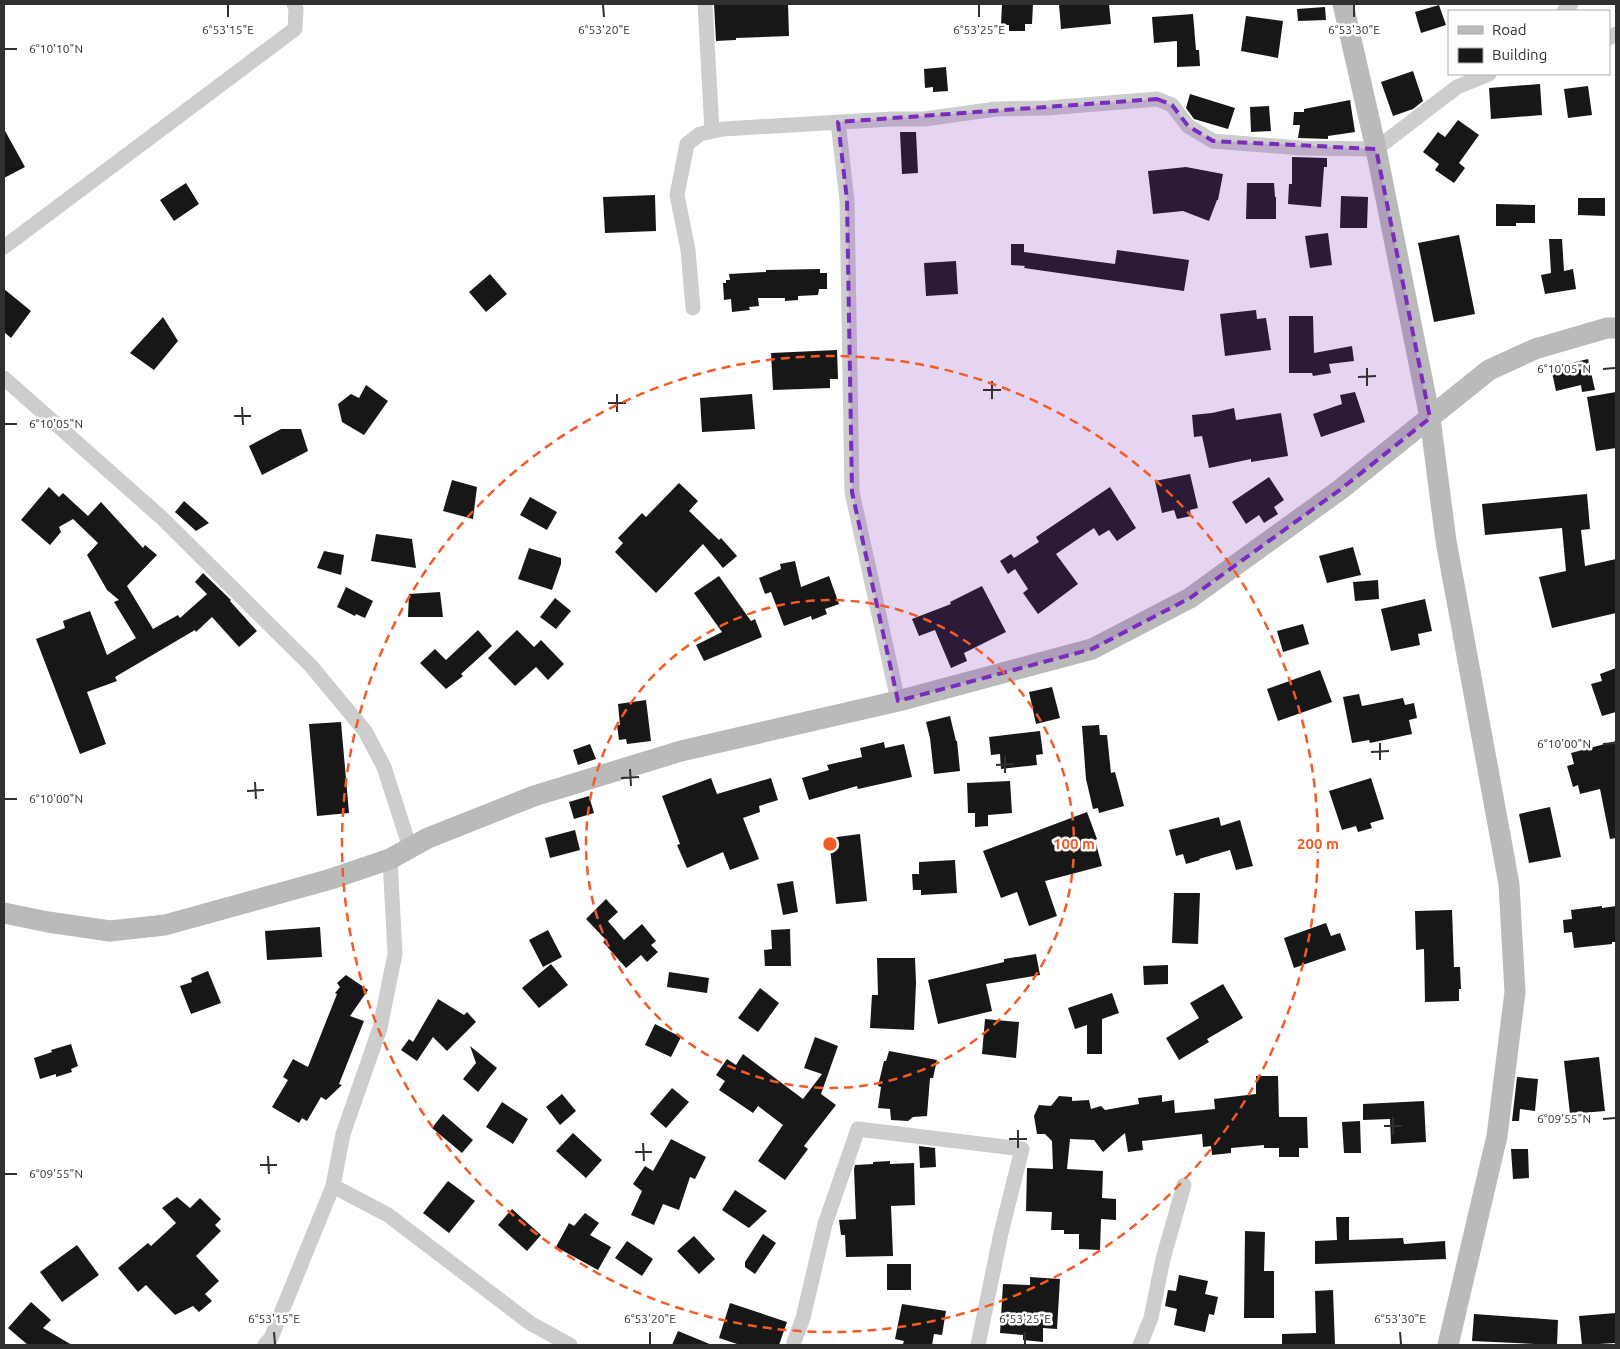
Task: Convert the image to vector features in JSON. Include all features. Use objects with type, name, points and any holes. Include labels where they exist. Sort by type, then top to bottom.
[{"type":"street","points":[[4,247],[295,29],[296,8],[294,4]]},
{"type":"street","points":[[705,4],[712,132]]},
{"type":"street","points":[[1342,4],[1376,149],[1430,418],[1446,541],[1509,884],[1515,992],[1497,1136],[1448,1345]]},
{"type":"street","points":[[693,308],[688,250],[678,195],[687,144],[700,134],[723,129],[892,119],[924,119],[996,109],[1047,108],[1157,100],[1172,105],[1188,126],[1213,141],[1300,148],[1376,149],[1457,87],[1487,75]]},
{"type":"street","points":[[838,122],[847,200],[852,492],[898,701]]},
{"type":"street","points":[[4,913],[48,922],[110,931],[165,925],[322,882],[390,859],[428,838],[534,796],[672,754],[898,701],[1092,649],[1190,598],[1341,489],[1489,370],[1534,349],[1607,328],[1616,328]]},
{"type":"street","points":[[4,378],[164,519],[311,666],[365,730],[384,767],[410,848]]},
{"type":"street","points":[[266,1345],[271,1338],[333,1186],[343,1134],[380,1028],[395,954],[390,859]]},
{"type":"street","points":[[793,1345],[803,1318],[825,1224],[858,1129],[1022,1149],[1001,1233],[978,1345]]},
{"type":"street","points":[[1140,1345],[1151,1318],[1163,1259],[1184,1185]]},
{"type":"street","points":[[333,1186],[388,1215],[530,1323],[570,1345]]},
{"type":"highlighted area","points":[[1157,99],[1172,105],[1188,126],[1213,141],[1376,149],[1430,418],[1341,489],[1190,598],[1092,649],[898,701],[852,492],[847,200],[838,122]]},
{"type":"building","points":[[714,4],[788,4],[789,36],[736,38],[736,40],[716,41]]},
{"type":"building","points":[[1002,4],[1033,4],[1032,24],[1025,24],[1025,31],[1009,31],[1009,25],[1001,25]]},
{"type":"building","points":[[1059,4],[1109,4],[1111,24],[1061,29]]},
{"type":"building","points":[[1439,5],[1446,25],[1421,33],[1415,12]]},
{"type":"building","points":[[1325,7],[1326,20],[1298,21],[1297,9]]},
{"type":"building","points":[[1193,14],[1196,50],[1199,50],[1200,66],[1177,67],[1177,41],[1154,43],[1152,17]]},
{"type":"building","points":[[1246,16],[1283,21],[1278,58],[1241,51]]},
{"type":"building","points":[[946,67],[948,91],[933,92],[933,87],[925,88],[924,69]]},
{"type":"building","points":[[1413,71],[1423,101],[1413,109],[1393,116],[1381,82]]},
{"type":"building","points":[[1540,84],[1542,115],[1491,119],[1489,88]]},
{"type":"building","points":[[1588,86],[1592,115],[1568,118],[1564,89]]},
{"type":"building","points":[[1190,94],[1235,108],[1228,129],[1194,119],[1186,108]]},
{"type":"building","points":[[1350,100],[1355,132],[1328,136],[1328,139],[1298,138],[1300,125],[1293,125],[1294,112],[1304,112],[1304,109]]},
{"type":"building","points":[[1269,106],[1271,131],[1251,132],[1250,107]]},
{"type":"building","points":[[1458,120],[1479,135],[1459,163],[1465,168],[1454,183],[1435,170],[1439,164],[1423,152],[1438,132],[1445,137]]},
{"type":"building","points":[[4,129],[25,167],[4,178]]},
{"type":"building","points":[[900,132],[916,132],[918,173],[902,174]]},
{"type":"building","points":[[1292,157],[1327,158],[1327,167],[1324,167],[1321,207],[1288,204],[1289,184],[1292,184]]},
{"type":"building","points":[[1186,167],[1223,174],[1218,200],[1209,221],[1183,211],[1153,214],[1148,171]]},
{"type":"building","points":[[186,183],[199,204],[174,221],[160,200]]},
{"type":"building","points":[[1247,183],[1274,183],[1276,219],[1246,219]]},
{"type":"building","points":[[655,195],[656,231],[605,233],[603,197]]},
{"type":"building","points":[[1341,196],[1368,197],[1367,228],[1340,228]]},
{"type":"building","points":[[1578,198],[1605,198],[1605,216],[1578,215]]},
{"type":"building","points":[[1496,204],[1535,205],[1535,223],[1516,223],[1516,226],[1496,226]]},
{"type":"building","points":[[1328,233],[1332,265],[1310,268],[1305,236]]},
{"type":"building","points":[[1459,235],[1475,314],[1434,322],[1418,243]]},
{"type":"building","points":[[1549,239],[1562,239],[1564,271],[1573,269],[1576,289],[1545,294],[1541,275],[1551,273]]},
{"type":"building","points":[[1011,244],[1024,244],[1024,252],[1115,264],[1117,250],[1189,260],[1184,291],[1011,265]]},
{"type":"building","points":[[956,261],[958,294],[926,296],[924,263]]},
{"type":"building","points":[[820,269],[820,273],[827,273],[827,289],[819,289],[818,295],[798,296],[798,300],[785,301],[785,298],[758,298],[759,306],[749,307],[750,310],[732,312],[731,299],[724,300],[723,283],[726,283],[726,280],[730,280],[729,274],[766,272],[766,270]]},
{"type":"building","points":[[490,274],[507,294],[486,312],[469,292]]},
{"type":"building","points":[[4,289],[31,311],[11,338],[4,332]]},
{"type":"building","points":[[1256,310],[1257,319],[1266,318],[1271,350],[1225,356],[1220,314]]},
{"type":"building","points":[[1289,316],[1313,316],[1314,353],[1352,346],[1354,361],[1329,364],[1331,373],[1313,376],[1312,373],[1289,373]]},
{"type":"building","points":[[163,317],[178,341],[154,370],[130,353]]},
{"type":"building","points":[[837,350],[838,379],[830,379],[830,388],[773,390],[771,353]]},
{"type":"building","points":[[1588,359],[1595,390],[1582,392],[1581,385],[1556,391],[1551,368]]},
{"type":"building","points":[[366,385],[388,401],[364,435],[342,422],[338,404],[351,394],[359,398]]},
{"type":"building","points":[[1355,392],[1365,422],[1321,437],[1313,414],[1342,404],[1340,395]]},
{"type":"building","points":[[1616,392],[1616,448],[1596,451],[1587,397]]},
{"type":"building","points":[[752,394],[755,429],[702,432],[700,398]]},
{"type":"building","points":[[1234,408],[1236,420],[1281,413],[1288,456],[1251,462],[1251,459],[1209,468],[1202,436],[1194,437],[1192,415]]},
{"type":"building","points":[[281,429],[301,429],[308,451],[262,475],[249,446]]},
{"type":"building","points":[[1190,474],[1198,508],[1190,510],[1191,516],[1177,519],[1174,510],[1162,513],[1155,481]]},
{"type":"building","points":[[1269,477],[1284,500],[1274,507],[1278,514],[1264,523],[1259,515],[1246,524],[1232,502]]},
{"type":"building","points":[[452,480],[477,487],[473,519],[443,511]]},
{"type":"building","points":[[679,483],[698,501],[689,511],[719,540],[721,538],[737,556],[723,568],[703,544],[656,593],[615,552],[623,543],[618,538],[642,513],[646,517]]},
{"type":"building","points":[[49,487],[59,497],[63,493],[88,516],[101,502],[143,548],[145,545],[157,555],[127,586],[153,629],[178,615],[180,618],[207,594],[195,582],[203,573],[231,600],[257,631],[239,647],[212,617],[196,632],[195,630],[115,677],[117,681],[87,692],[106,744],[80,754],[36,639],[65,628],[63,621],[90,611],[107,655],[136,638],[114,602],[119,600],[107,590],[87,555],[98,543],[73,519],[59,527],[61,532],[50,545],[21,520]]},
{"type":"building","points":[[1110,487],[1136,528],[1117,541],[1109,530],[1099,536],[1094,528],[1056,554],[1078,584],[1038,614],[1023,593],[1028,589],[1015,569],[1008,574],[1000,561],[1011,554],[1014,558],[1039,542],[1036,537]]},
{"type":"building","points":[[1587,494],[1590,529],[1581,530],[1585,566],[1616,559],[1616,613],[1552,628],[1539,577],[1566,571],[1562,528],[1485,535],[1482,504]]},
{"type":"building","points":[[530,497],[557,512],[547,530],[520,515]]},
{"type":"building","points":[[184,501],[209,523],[196,531],[175,512]]},
{"type":"building","points":[[376,534],[412,539],[416,568],[371,561]]},
{"type":"building","points":[[1353,547],[1361,575],[1327,583],[1319,556]]},
{"type":"building","points":[[529,548],[561,558],[561,564],[552,590],[518,579]]},
{"type":"building","points":[[324,551],[344,555],[341,575],[317,568]]},
{"type":"building","points":[[795,561],[801,587],[829,576],[839,604],[825,609],[827,614],[812,620],[811,616],[784,626],[771,592],[765,594],[759,578],[781,569],[780,564]]},
{"type":"building","points":[[719,576],[751,621],[755,619],[762,637],[704,661],[696,645],[722,632],[694,593]]},
{"type":"building","points":[[1378,580],[1379,599],[1355,601],[1353,582]]},
{"type":"building","points":[[982,586],[1006,632],[964,653],[967,661],[951,668],[935,630],[919,636],[912,619],[951,604],[950,602]]},
{"type":"building","points":[[346,587],[373,601],[365,618],[356,614],[355,616],[337,607]]},
{"type":"building","points":[[440,592],[443,617],[408,617],[409,594]]},
{"type":"building","points":[[555,598],[571,611],[556,629],[540,617]]},
{"type":"building","points":[[1425,599],[1432,631],[1418,634],[1420,645],[1391,651],[1381,609]]},
{"type":"building","points":[[1303,624],[1309,644],[1283,652],[1277,631]]},
{"type":"building","points":[[478,630],[492,646],[461,674],[463,676],[446,689],[420,663],[435,649],[446,660]]},
{"type":"building","points":[[517,630],[534,647],[541,640],[564,664],[548,680],[536,667],[515,686],[488,658]]},
{"type":"building","points":[[1616,668],[1616,712],[1602,716],[1591,684],[1602,681],[1600,674]]},
{"type":"building","points":[[1320,670],[1332,702],[1278,721],[1267,689]]},
{"type":"building","points":[[1052,687],[1060,718],[1036,724],[1029,692]]},
{"type":"building","points":[[1359,694],[1362,706],[1403,698],[1405,705],[1414,703],[1417,718],[1409,720],[1412,734],[1370,743],[1369,740],[1352,743],[1343,697]]},
{"type":"building","points":[[646,700],[651,741],[627,744],[626,739],[619,740],[617,725],[620,725],[618,704]]},
{"type":"building","points":[[950,716],[957,741],[960,771],[934,774],[930,738],[926,722]]},
{"type":"building","points":[[341,722],[349,813],[317,816],[309,724]]},
{"type":"building","points":[[1099,725],[1100,735],[1107,735],[1111,773],[1115,772],[1124,806],[1099,813],[1098,808],[1093,809],[1086,779],[1082,726]]},
{"type":"building","points":[[1040,731],[1043,754],[1036,755],[1037,765],[1001,769],[1000,754],[991,755],[989,737]]},
{"type":"building","points":[[1616,741],[1616,838],[1610,839],[1600,789],[1580,794],[1578,785],[1573,787],[1567,766],[1574,764],[1571,753]]},
{"type":"building","points":[[884,742],[885,748],[904,744],[912,777],[858,789],[857,786],[809,800],[802,778],[829,770],[827,765],[862,757],[860,748]]},
{"type":"building","points":[[590,744],[596,759],[578,765],[573,750]]},
{"type":"building","points":[[711,778],[717,794],[771,778],[778,800],[759,806],[760,812],[743,818],[759,859],[730,870],[723,852],[687,868],[677,845],[680,844],[662,796]]},
{"type":"building","points":[[1371,778],[1384,819],[1370,823],[1372,828],[1358,832],[1356,826],[1342,830],[1329,791]]},
{"type":"building","points":[[1010,781],[1012,813],[988,815],[988,826],[975,827],[975,813],[968,813],[967,783]]},
{"type":"building","points":[[589,796],[594,813],[574,819],[569,802]]},
{"type":"building","points":[[1550,807],[1561,857],[1529,863],[1519,814]]},
{"type":"building","points":[[1087,812],[1097,839],[1095,840],[1102,866],[1045,881],[1057,916],[1029,926],[1017,892],[1001,898],[983,851]]},
{"type":"building","points":[[1219,817],[1221,826],[1240,820],[1253,866],[1236,870],[1230,850],[1186,864],[1183,854],[1176,856],[1169,830]]},
{"type":"building","points":[[575,830],[580,850],[550,858],[545,838]]},
{"type":"building","points":[[860,834],[867,901],[836,904],[829,838]]},
{"type":"building","points":[[955,860],[957,893],[921,895],[921,890],[913,890],[912,874],[919,874],[919,862]]},
{"type":"building","points":[[793,881],[798,912],[783,915],[777,884]]},
{"type":"building","points":[[1174,893],[1200,893],[1198,944],[1172,943]]},
{"type":"building","points":[[606,899],[618,912],[608,921],[624,940],[642,924],[656,941],[651,945],[658,952],[647,962],[641,955],[626,968],[603,942],[606,940],[586,919]]},
{"type":"building","points":[[1602,906],[1602,908],[1616,906],[1616,942],[1574,948],[1572,932],[1564,933],[1563,920],[1572,919],[1571,910]]},
{"type":"building","points":[[1452,910],[1454,967],[1460,967],[1461,989],[1459,989],[1459,1001],[1425,1002],[1424,949],[1416,950],[1415,911]]},
{"type":"building","points":[[1326,923],[1331,936],[1340,933],[1346,950],[1294,968],[1284,938]]},
{"type":"building","points":[[320,927],[322,957],[267,960],[265,931]]},
{"type":"building","points":[[790,929],[791,966],[765,966],[764,950],[772,949],[771,930]]},
{"type":"building","points":[[548,930],[562,957],[543,967],[529,940]]},
{"type":"building","points":[[1036,954],[1040,975],[986,984],[992,1011],[938,1024],[928,980],[1004,962],[1004,959]]},
{"type":"building","points":[[877,958],[915,958],[914,1030],[870,1028],[872,995],[878,995]]},
{"type":"building","points":[[551,964],[568,985],[539,1008],[522,988]]},
{"type":"building","points":[[1168,965],[1168,984],[1144,985],[1143,966]]},
{"type":"building","points":[[208,971],[221,1003],[191,1014],[180,986],[192,982],[191,978]]},
{"type":"building","points":[[669,972],[709,978],[707,993],[667,987]]},
{"type":"building","points":[[346,975],[368,990],[350,1016],[364,1021],[339,1084],[342,1085],[326,1100],[321,1097],[307,1121],[302,1118],[299,1123],[272,1107],[288,1080],[283,1077],[293,1059],[308,1067],[337,994],[335,993],[340,987],[337,983]]},
{"type":"building","points":[[1223,984],[1243,1018],[1207,1039],[1209,1042],[1179,1060],[1166,1038],[1199,1018],[1190,1003]]},
{"type":"building","points":[[760,988],[779,1003],[758,1032],[738,1018]]},
{"type":"building","points":[[1112,993],[1119,1013],[1102,1019],[1102,1054],[1087,1054],[1087,1025],[1075,1029],[1068,1008]]},
{"type":"building","points":[[438,999],[464,1015],[467,1012],[476,1022],[447,1051],[433,1037],[417,1061],[401,1050],[409,1039],[413,1042]]},
{"type":"building","points":[[985,1019],[1019,1022],[1016,1058],[982,1054]]},
{"type":"building","points":[[655,1024],[681,1037],[671,1057],[645,1045]]},
{"type":"building","points":[[815,1037],[838,1046],[821,1094],[836,1105],[804,1146],[808,1149],[785,1180],[758,1161],[783,1125],[758,1106],[753,1113],[719,1090],[725,1081],[716,1075],[727,1059],[736,1065],[743,1054],[803,1099],[822,1074],[804,1068]]},
{"type":"building","points":[[71,1044],[78,1066],[71,1069],[72,1072],[40,1079],[34,1058]]},
{"type":"building","points":[[470,1046],[497,1068],[478,1092],[463,1079],[476,1063]]},
{"type":"building","points":[[889,1051],[937,1060],[933,1078],[930,1078],[927,1116],[913,1117],[908,1121],[891,1120],[890,1109],[878,1108],[881,1087],[878,1086],[884,1061],[886,1061]]},
{"type":"building","points":[[1599,1057],[1605,1111],[1570,1114],[1564,1061]]},
{"type":"building","points":[[1256,1076],[1278,1076],[1279,1117],[1307,1117],[1308,1148],[1299,1148],[1299,1157],[1279,1157],[1279,1148],[1264,1148],[1264,1145],[1231,1148],[1231,1153],[1212,1155],[1211,1146],[1203,1147],[1202,1134],[1142,1141],[1143,1150],[1128,1152],[1125,1133],[1103,1152],[1094,1140],[1070,1139],[1067,1169],[1103,1171],[1102,1198],[1116,1199],[1116,1220],[1101,1219],[1100,1250],[1079,1249],[1079,1234],[1064,1234],[1064,1230],[1051,1230],[1052,1212],[1026,1211],[1027,1168],[1053,1169],[1052,1141],[1045,1134],[1037,1134],[1034,1116],[1039,1105],[1051,1106],[1059,1096],[1072,1097],[1072,1101],[1089,1100],[1091,1109],[1101,1106],[1105,1110],[1139,1104],[1138,1098],[1162,1095],[1162,1102],[1174,1100],[1175,1113],[1215,1109],[1214,1099],[1256,1094]]},
{"type":"building","points":[[1517,1077],[1538,1079],[1535,1111],[1520,1109],[1519,1121],[1512,1121]]},
{"type":"building","points":[[672,1088],[689,1102],[666,1128],[650,1114]]},
{"type":"building","points":[[562,1094],[576,1111],[560,1125],[546,1107]]},
{"type":"building","points":[[1424,1101],[1426,1142],[1391,1144],[1390,1119],[1363,1120],[1363,1104]]},
{"type":"building","points":[[502,1102],[528,1119],[513,1144],[486,1127]]},
{"type":"building","points":[[443,1114],[473,1140],[462,1153],[432,1128]]},
{"type":"building","points":[[1360,1121],[1361,1153],[1344,1153],[1342,1122]]},
{"type":"building","points":[[573,1133],[602,1160],[586,1178],[556,1151]]},
{"type":"building","points":[[671,1139],[706,1157],[695,1179],[690,1177],[679,1210],[663,1204],[654,1225],[631,1215],[642,1191],[633,1184],[645,1166],[653,1171]]},
{"type":"building","points":[[919,1146],[935,1148],[936,1167],[920,1168]]},
{"type":"building","points":[[1511,1149],[1528,1149],[1529,1178],[1513,1179]]},
{"type":"building","points":[[890,1161],[890,1164],[914,1163],[915,1205],[891,1206],[893,1256],[846,1257],[845,1235],[841,1235],[839,1220],[856,1219],[855,1165]]},
{"type":"building","points":[[448,1181],[475,1201],[449,1233],[423,1213]]},
{"type":"building","points":[[735,1190],[767,1211],[749,1228],[722,1210]]},
{"type":"building","points":[[177,1197],[190,1208],[200,1198],[221,1219],[215,1225],[221,1231],[196,1256],[219,1281],[205,1294],[212,1301],[199,1312],[193,1306],[175,1315],[146,1285],[138,1292],[118,1268],[148,1243],[151,1246],[176,1223],[162,1208]]},
{"type":"building","points":[[512,1209],[541,1235],[527,1251],[498,1225]]},
{"type":"building","points":[[585,1213],[599,1223],[590,1235],[611,1247],[598,1270],[556,1247],[569,1223],[574,1226]]},
{"type":"building","points":[[1336,1217],[1349,1217],[1349,1240],[1403,1238],[1404,1244],[1445,1241],[1446,1259],[1315,1264],[1315,1241],[1337,1240]]},
{"type":"building","points":[[1245,1231],[1265,1232],[1264,1271],[1274,1271],[1274,1318],[1244,1318]]},
{"type":"building","points":[[763,1234],[776,1243],[755,1274],[745,1267],[745,1262]]},
{"type":"building","points":[[694,1236],[715,1259],[699,1274],[677,1251]]},
{"type":"building","points":[[627,1241],[653,1259],[642,1276],[615,1258]]},
{"type":"building","points":[[77,1245],[99,1275],[62,1302],[40,1272]]},
{"type":"building","points":[[887,1264],[911,1264],[911,1290],[887,1290]]},
{"type":"building","points":[[1179,1275],[1208,1281],[1205,1294],[1218,1297],[1214,1315],[1209,1314],[1205,1332],[1174,1325],[1177,1309],[1165,1306],[1168,1290],[1176,1291]]},
{"type":"building","points":[[1030,1277],[1060,1279],[1057,1329],[1043,1328],[1043,1342],[1023,1340],[1023,1335],[1000,1333],[1003,1284],[1030,1285]]},
{"type":"building","points":[[1333,1290],[1335,1345],[1282,1345],[1282,1334],[1316,1333],[1315,1291]]},
{"type":"building","points":[[31,1302],[51,1320],[43,1328],[72,1345],[28,1345],[8,1328]]},
{"type":"building","points":[[730,1303],[787,1322],[779,1345],[740,1345],[719,1338]]},
{"type":"building","points":[[902,1304],[946,1311],[942,1335],[934,1334],[932,1345],[903,1344],[904,1341],[895,1339]]},
{"type":"building","points":[[1616,1313],[1616,1343],[1582,1345],[1579,1316]]},
{"type":"building","points":[[1474,1314],[1558,1320],[1557,1345],[1472,1341]]},
{"type":"building","points":[[678,1331],[712,1345],[672,1345]]}]
